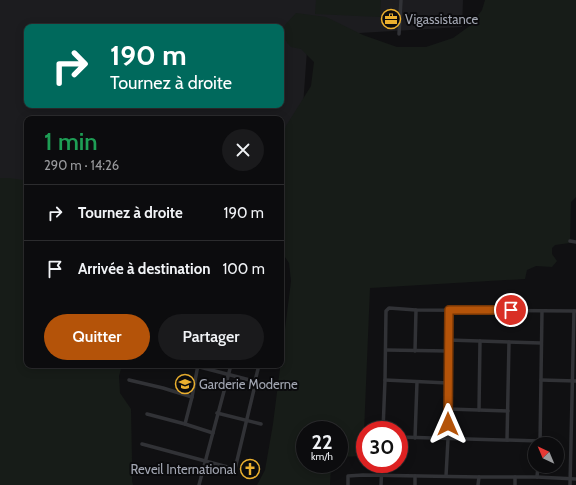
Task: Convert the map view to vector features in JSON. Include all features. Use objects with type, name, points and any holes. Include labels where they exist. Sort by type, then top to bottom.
[{"type":"street","points":[[399,34],[401,0]]},
{"type":"street","points":[[570,241],[576,242]]},
{"type":"street","points":[[383,421],[387,309],[575,311],[570,485]]},
{"type":"street","points":[[415,351],[416,310]]},
{"type":"street","points":[[446,476],[448,439],[449,310]]},
{"type":"street","points":[[540,437],[542,311]]},
{"type":"street","points":[[448,340],[541,343]]},
{"type":"street","points":[[479,410],[480,341]]},
{"type":"street","points":[[508,440],[509,342]]},
{"type":"street","points":[[386,350],[448,351]]},
{"type":"street","points":[[185,424],[198,368]]},
{"type":"street","points":[[206,368],[269,385]]},
{"type":"street","points":[[198,485],[230,368]]},
{"type":"street","points":[[142,444],[235,469],[258,368]]},
{"type":"street","points":[[129,380],[192,397]]},
{"type":"street","points":[[385,380],[448,383]]},
{"type":"street","points":[[541,380],[574,381]]},
{"type":"street","points":[[415,438],[417,382]]},
{"type":"street","points":[[448,409],[508,411]]},
{"type":"street","points":[[217,413],[261,424]]},
{"type":"street","points":[[146,414],[213,433]]},
{"type":"street","points":[[571,435],[576,435]]},
{"type":"street","points":[[408,438],[528,442]]},
{"type":"street","points":[[537,473],[537,477]]},
{"type":"street","points":[[348,485],[348,476],[363,475],[537,477],[576,479]]},
{"type":"street","points":[[381,475],[381,485]]},
{"type":"street","points":[[415,476],[415,485]]},
{"type":"street","points":[[478,485],[479,477]]},
{"type":"street","points":[[515,477],[515,485]]},
{"type":"shaded area","points":[[0,0],[463,0],[462,27],[308,36],[300,148],[284,155],[284,116],[24,116],[24,203],[0,204]]},
{"type":"shaded area","points":[[316,0],[381,0],[380,17],[315,14]]},
{"type":"shaded area","points":[[485,0],[576,0],[576,197],[571,202],[570,243],[555,245],[552,248],[552,254],[557,261],[552,267],[536,266],[527,270],[525,279],[370,288],[364,421],[356,421],[356,456],[348,457],[348,421],[296,421],[296,473],[331,473],[330,485],[257,485],[265,470],[273,424],[280,368],[284,368],[284,337],[291,281],[289,263],[284,256],[284,132],[286,126],[311,86],[314,62],[301,49],[291,47],[288,44],[284,37],[285,25],[296,13],[326,17],[363,35],[397,47],[426,47],[453,38],[471,25],[482,10]]},
{"type":"shaded area","points":[[0,178],[24,179],[24,368],[121,368],[119,376],[120,393],[131,409],[133,485],[0,485]]},
{"type":"place","name":"Vigassistance","points":[[391,19]]},
{"type":"place","name":"Garderie Moderne","points":[[185,384]]},
{"type":"place","name":"Reveil International","points":[[250,469]]},
{"type":"route","points":[[448,424],[449,310],[511,310]]}]
